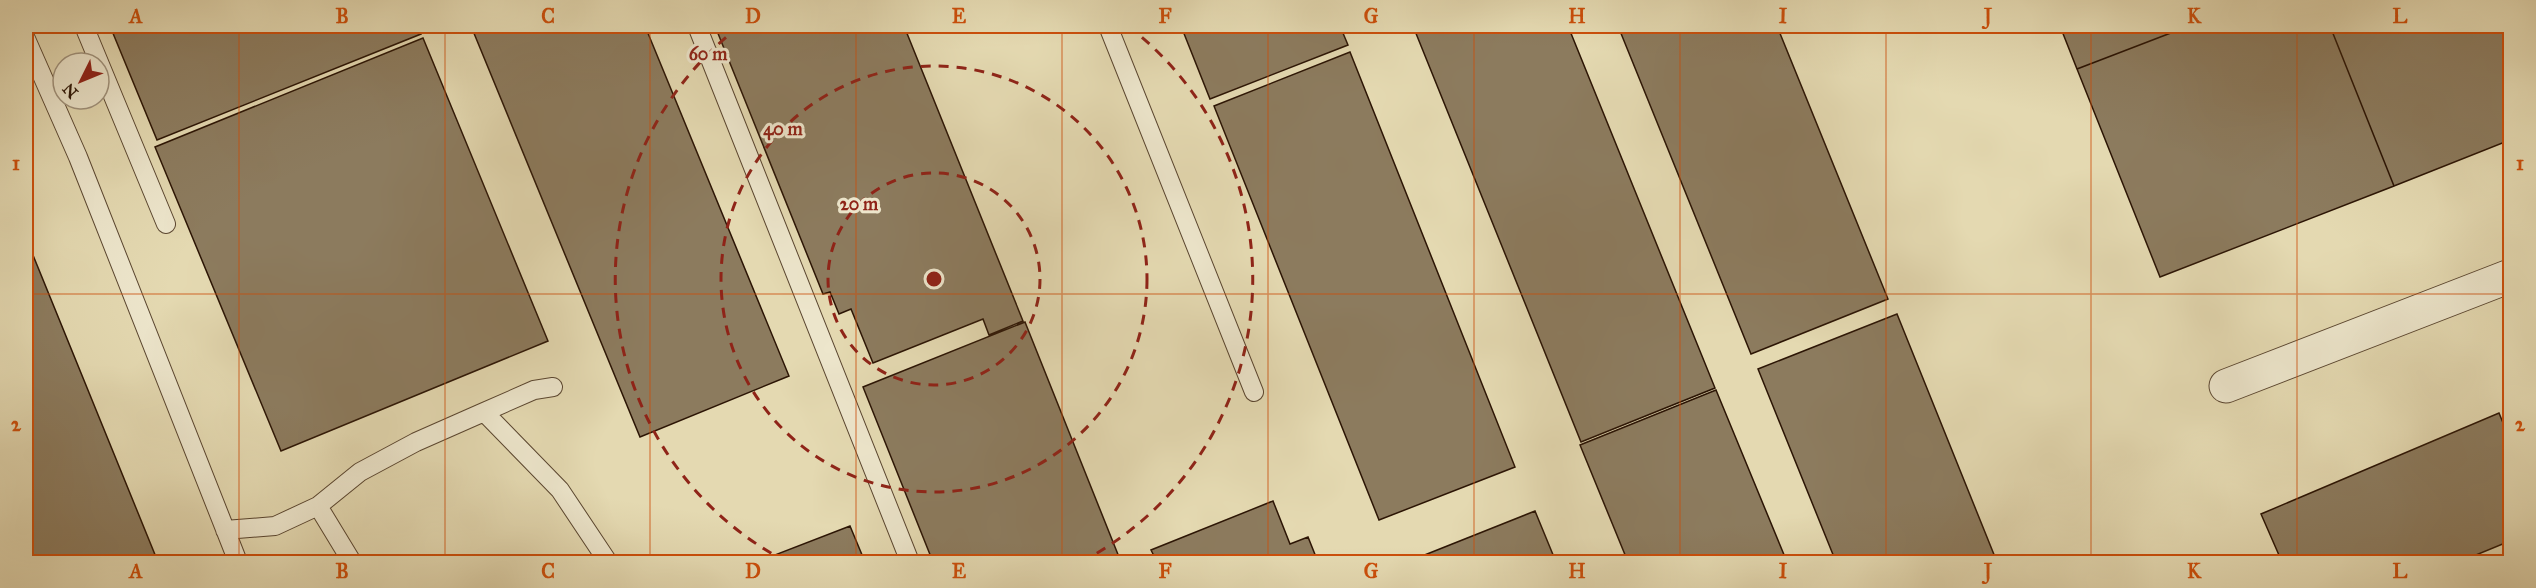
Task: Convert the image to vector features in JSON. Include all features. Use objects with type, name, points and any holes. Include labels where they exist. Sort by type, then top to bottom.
[{"type":"street","points":[[2226,386],[2511,276]]},
{"type":"lane","points":[[84,26],[166,224]]},
{"type":"lane","points":[[697,26],[910,562]]},
{"type":"lane","points":[[1108,26],[1254,392]]},
{"type":"lane","points":[[26,39],[78,157],[238,562]]},
{"type":"lane","points":[[225,530],[275,526],[318,506],[368,467],[416,442],[534,390],[553,387]]},
{"type":"lane","points":[[484,412],[560,490],[608,562]]},
{"type":"lane","points":[[318,506],[352,562]]},
{"type":"building","points":[[110,26],[417,26],[421,34],[157,140]]},
{"type":"building","points":[[471,26],[645,26],[789,376],[640,437]]},
{"type":"building","points":[[715,26],[904,26],[1023,321],[989,335],[983,319],[873,363],[851,309],[839,314],[830,292],[823,294]]},
{"type":"building","points":[[1181,26],[1340,26],[1348,45],[1210,99]]},
{"type":"building","points":[[1413,26],[1568,26],[1715,388],[1581,442]]},
{"type":"building","points":[[1618,26],[1777,26],[1888,299],[1751,354]]},
{"type":"building","points":[[2060,26],[2189,26],[2077,69]]},
{"type":"building","points":[[2189,26],[2330,26],[2394,186],[2160,277],[2077,69]]},
{"type":"building","points":[[2330,26],[2510,26],[2510,140],[2394,186]]},
{"type":"building","points":[[423,38],[548,341],[281,451],[155,147]]},
{"type":"building","points":[[1350,52],[1515,467],[1379,520],[1214,106]]},
{"type":"building","points":[[26,238],[158,562],[26,562]]},
{"type":"building","points":[[1897,314],[1997,562],[1836,562],[1758,369]]},
{"type":"building","points":[[1025,322],[1121,562],[933,562],[863,387]]},
{"type":"building","points":[[1716,390],[1787,562],[1628,562],[1580,445]]},
{"type":"building","points":[[2499,413],[2510,440],[2510,541],[2459,562],[2282,562],[2261,514]]},
{"type":"building","points":[[1273,501],[1290,544],[1308,537],[1318,562],[1157,562],[1151,550]]},
{"type":"building","points":[[1535,511],[1556,562],[1407,562]]},
{"type":"building","points":[[850,526],[865,562],[757,562]]}]
